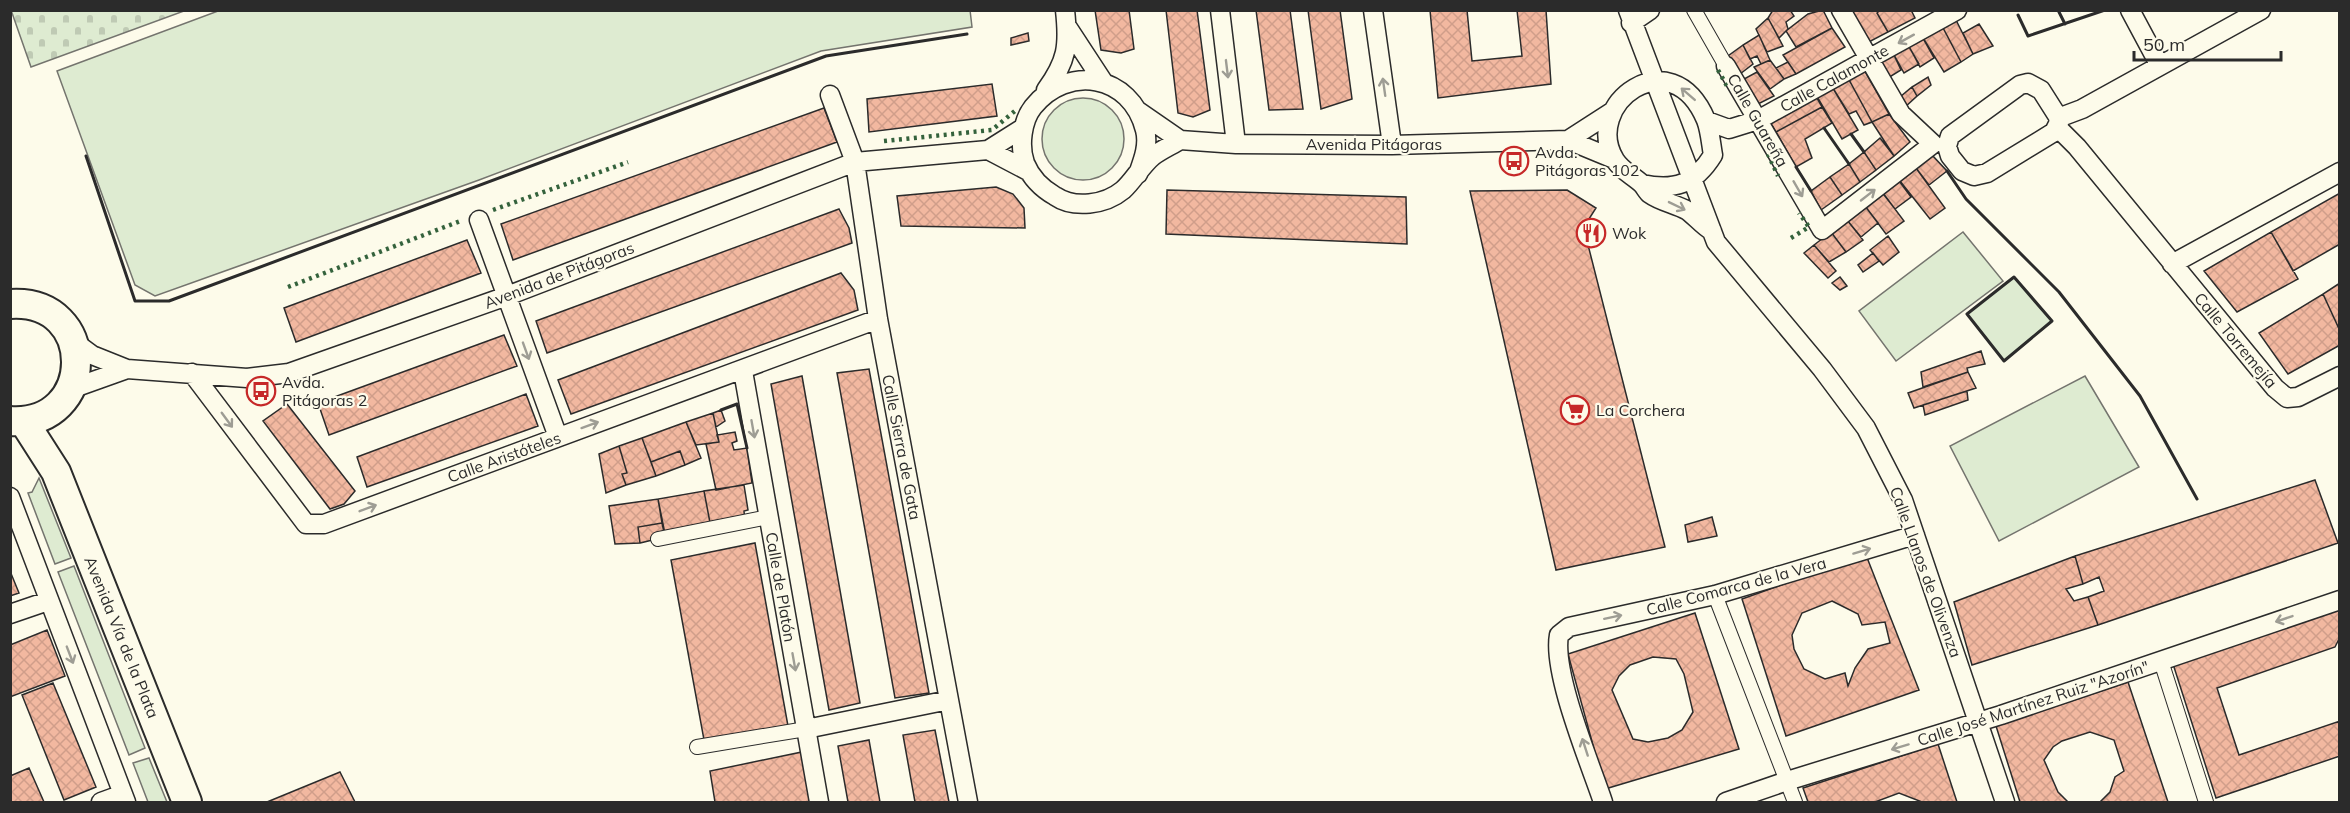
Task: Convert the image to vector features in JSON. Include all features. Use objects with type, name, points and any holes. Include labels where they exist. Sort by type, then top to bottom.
[{"type":"main road","points":[[15,300],[46,309],[55,316],[73,341]]},
{"type":"main road","name":"Avenida Vía de la Plata","points":[[56,472],[64,398],[78,361],[73,341]]},
{"type":"main road","points":[[17,422],[42,417],[64,398]]},
{"type":"main road","name":"Avenida Vía de la Plata","points":[[17,422],[56,472],[187,802]]},
{"type":"street","points":[[1220,10],[1236,144]]},
{"type":"street","points":[[1373,10],[1392,145]]},
{"type":"street","points":[[1630,17],[1650,10]]},
{"type":"street","name":"Calle Guareña","points":[[1694,10],[1822,230]]},
{"type":"street","points":[[1840,10],[1901,114],[1940,145],[1962,171],[1974,176],[1988,173],[2054,132],[2058,122],[2261,10]]},
{"type":"street","name":"Calle Calamonte","points":[[1729,129],[1758,120],[1957,10]]},
{"type":"street","points":[[2130,10],[2160,66]]},
{"type":"street","name":"Calle Llanos de Olivenza","points":[[1630,17],[1716,242],[1822,369],[1866,428],[1903,500],[2005,802]]},
{"type":"street","points":[[1066,19],[1104,82]]},
{"type":"street","points":[[1042,95],[1071,81],[1104,82],[1123,93],[1138,111],[1180,140],[1154,155],[1122,191],[1102,202],[1081,204],[1059,200],[1041,188],[1028,171],[1024,159],[1023,128],[1029,112],[1062,68],[1066,19]]},
{"type":"street","points":[[1568,140],[1613,111],[1624,95],[1639,84],[1654,80],[1674,83],[1696,102],[1707,121],[1713,155]]},
{"type":"street","name":"Calle Torremejía","points":[[1822,230],[2020,85],[2028,83],[2041,90],[2058,122],[2077,147],[2275,388],[2287,398],[2298,397],[2340,376]]},
{"type":"street","name":"Calle Sierra de Gata","points":[[830,95],[855,162],[878,319],[968,802]]},
{"type":"street","points":[[1138,111],[1146,131],[1145,153],[1138,174]]},
{"type":"street","points":[[1613,111],[1608,136],[1614,159],[1626,174],[1642,184],[1650,194],[1688,212],[1712,231]]},
{"type":"street","points":[[1642,184],[1661,188],[1694,181],[1729,129],[1707,121]]},
{"type":"street","name":"Avenida de Pitágoras","points":[[127,369],[247,378],[289,373],[507,296],[855,162],[988,150],[1023,128]]},
{"type":"street","name":"Avenida Pitágoras","points":[[1180,140],[1236,144],[1392,145],[1568,140],[1614,159]]},
{"type":"street","points":[[988,150],[1028,171]]},
{"type":"street","points":[[2172,264],[2340,172]]},
{"type":"street","points":[[479,220],[558,437]]},
{"type":"street","name":"Calle Aristóteles","points":[[192,373],[306,524],[328,523],[743,371],[878,319]]},
{"type":"street","points":[[73,341],[92,355],[127,369]]},
{"type":"street","points":[[64,398],[127,369]]},
{"type":"street","name":"Calle de Platón","points":[[743,371],[819,802]]},
{"type":"street","points":[[10,497],[125,798],[101,802]]},
{"type":"street","points":[[658,538],[768,517]]},
{"type":"street","name":"Calle Comarca de la Vera","points":[[1604,802],[1562,677],[1556,650],[1559,635],[1569,627],[1715,595],[1915,535]]},
{"type":"street","points":[[1715,595],[1795,802]]},
{"type":"street","name":"Calle José Martínez Ruiz \"Azorín\"","points":[[1726,802],[1977,723],[2340,600]]},
{"type":"street","points":[[10,614],[48,601]]},
{"type":"street","points":[[2161,661],[2206,802]]},
{"type":"street","points":[[697,747],[806,729],[950,700]]},
{"type":"green space","points":[[11,10],[184,10],[184,11],[31,67]]},
{"type":"green space","points":[[970,10],[972,27],[821,51],[479,180],[155,296],[135,285],[57,71],[218,11]]},
{"type":"green space","points":[[1083,98],[1099,101],[1112,110],[1121,123],[1124,139],[1121,155],[1112,168],[1099,177],[1083,180],[1067,177],[1054,168],[1045,155],[1042,139],[1045,123],[1054,110],[1067,101]]},
{"type":"green space","points":[[1963,232],[2003,281],[1896,361],[1859,311]]},
{"type":"green space","points":[[2014,277],[2052,321],[2004,361],[1967,314]]},
{"type":"green space","points":[[2085,376],[2139,467],[1999,541],[1950,446]]},
{"type":"green space","points":[[39,478],[71,558],[55,564],[28,493],[32,492]]},
{"type":"green space","points":[[74,566],[145,748],[129,755],[58,572]]},
{"type":"green space","points":[[149,758],[167,802],[148,802],[133,763]]},
{"type":"building","points":[[1095,10],[1129,10],[1134,49],[1121,53],[1101,50]]},
{"type":"building","points":[[1166,10],[1197,10],[1210,110],[1193,117],[1178,113]]},
{"type":"building","points":[[1256,10],[1290,10],[1303,109],[1269,110]]},
{"type":"building","points":[[1308,10],[1340,10],[1352,99],[1321,109]]},
{"type":"building","points":[[1430,10],[1467,10],[1472,61],[1522,56],[1517,10],[1546,10],[1551,84],[1438,98]]},
{"type":"building","points":[[1773,10],[1790,10],[1794,16],[1786,22],[1788,29],[1779,38],[1768,18]]},
{"type":"building","points":[[1823,10],[1832,28],[1796,47],[1786,31],[1808,14]]},
{"type":"building","points":[[1847,10],[1880,10],[1877,13],[1888,32],[1865,44]]},
{"type":"building","points":[[1880,10],[1911,10],[1915,18],[1888,32],[1877,13]]},
{"type":"building","points":[[1954,16],[1973,54],[1961,62],[1941,24]]},
{"type":"building","points":[[1768,18],[1783,46],[1767,52],[1756,29]]},
{"type":"building","points":[[1941,24],[1961,62],[1944,72],[1920,33]]},
{"type":"building","points":[[1979,24],[1993,46],[1973,54],[1963,33]]},
{"type":"building","points":[[1832,28],[1845,47],[1796,74],[1783,55]]},
{"type":"building","points":[[1028,33],[1029,41],[1011,45],[1011,38]]},
{"type":"building","points":[[1920,33],[1934,58],[1920,67],[1905,39]]},
{"type":"building","points":[[1759,35],[1770,60],[1761,64],[1757,56],[1750,59],[1743,45]]},
{"type":"building","points":[[1743,45],[1753,64],[1740,74],[1728,56]]},
{"type":"building","points":[[1908,45],[1919,64],[1904,73],[1893,53]]},
{"type":"building","points":[[1893,53],[1901,70],[1888,78],[1878,60]]},
{"type":"building","points":[[1770,60],[1784,79],[1770,89],[1754,67]]},
{"type":"building","points":[[1788,62],[1796,74],[1784,79],[1776,68]]},
{"type":"building","points":[[1863,68],[1889,114],[1872,122],[1847,76]]},
{"type":"building","points":[[1757,72],[1774,96],[1758,104],[1744,79]]},
{"type":"building","points":[[1847,76],[1872,122],[1864,125],[1856,111],[1849,114],[1831,85]]},
{"type":"building","points":[[1928,77],[1931,85],[1917,96],[1912,87]]},
{"type":"building","points":[[992,84],[997,116],[869,132],[867,99]]},
{"type":"building","points":[[1831,85],[1858,130],[1842,139],[1816,95]]},
{"type":"building","points":[[1912,87],[1917,96],[1904,108],[1900,97]]},
{"type":"building","points":[[1814,93],[1822,107],[1776,132],[1768,118]]},
{"type":"building","points":[[1822,107],[1832,123],[1805,139],[1812,158],[1796,167],[1776,132]]},
{"type":"building","points":[[824,108],[837,142],[513,260],[501,224]]},
{"type":"building","points":[[1889,114],[1910,142],[1894,156],[1872,122]]},
{"type":"building","points":[[1880,138],[1894,156],[1876,170],[1864,152]]},
{"type":"building","points":[[1864,152],[1876,170],[1860,182],[1849,164]]},
{"type":"building","points":[[1932,155],[1947,171],[1929,185],[1916,168]]},
{"type":"building","points":[[1849,164],[1860,182],[1842,195],[1830,177]]},
{"type":"building","points":[[1916,168],[1945,208],[1930,219],[1900,181]]},
{"type":"building","points":[[1830,177],[1842,195],[1821,210],[1811,191]]},
{"type":"building","points":[[1897,178],[1911,197],[1895,209],[1881,191]]},
{"type":"building","points":[[996,187],[1013,194],[1024,208],[1025,228],[901,226],[897,196]]},
{"type":"building","points":[[1167,190],[1406,197],[1407,244],[1166,234]]},
{"type":"building","name":"La Corchera","points":[[1567,190],[1596,208],[1580,233],[1586,237],[1665,547],[1556,570],[1470,191]]},
{"type":"building","points":[[1883,193],[1904,221],[1886,234],[1865,206]]},
{"type":"building","points":[[2340,193],[2340,244],[2293,271],[2271,232]]},
{"type":"building","points":[[1865,206],[1878,223],[1861,237],[1847,220]]},
{"type":"building","points":[[839,209],[849,228],[852,243],[547,353],[536,321]]},
{"type":"building","points":[[1847,220],[1863,240],[1846,252],[1831,232]]},
{"type":"building","points":[[1831,232],[1846,252],[1829,262],[1814,245]]},
{"type":"building","points":[[2271,232],[2298,279],[2237,312],[2204,271]]},
{"type":"building","points":[[1888,236],[1899,252],[1883,265],[1870,250]]},
{"type":"building","points":[[467,240],[481,273],[296,342],[284,308]]},
{"type":"building","points":[[1814,245],[1836,271],[1828,278],[1804,253]]},
{"type":"building","points":[[1873,253],[1879,261],[1863,272],[1858,265]]},
{"type":"building","points":[[841,273],[854,290],[858,310],[571,414],[558,380]]},
{"type":"building","points":[[1840,277],[1847,286],[1840,290],[1832,283]]},
{"type":"building","points":[[2340,283],[2340,331],[2323,294]]},
{"type":"building","points":[[2323,294],[2340,331],[2340,345],[2288,374],[2259,333]]},
{"type":"building","points":[[504,335],[517,366],[329,435],[318,403]]},
{"type":"building","points":[[1981,351],[1985,364],[1967,368],[1968,372],[1923,387],[1921,372]]},
{"type":"building","points":[[869,369],[929,693],[895,698],[837,373]]},
{"type":"building","points":[[1968,372],[1976,388],[1914,408],[1908,393]]},
{"type":"building","points":[[802,376],[860,703],[829,710],[771,384]]},
{"type":"building","points":[[1967,391],[1968,400],[1925,415],[1923,405]]},
{"type":"building","points":[[526,394],[538,426],[367,487],[357,457]]},
{"type":"building","points":[[287,404],[355,491],[344,504],[330,509],[263,421]]},
{"type":"building","points":[[721,410],[725,421],[716,427],[713,413]]},
{"type":"building","points":[[713,413],[719,442],[696,445],[686,422]]},
{"type":"building","points":[[686,422],[701,458],[685,465],[680,451],[651,462],[642,438]]},
{"type":"building","points":[[735,432],[737,441],[732,443],[734,450],[747,448],[752,483],[716,490],[706,444],[719,442],[717,435]]},
{"type":"building","points":[[642,438],[656,476],[626,485],[622,474],[627,473],[619,446]]},
{"type":"building","points":[[619,446],[627,473],[622,474],[626,485],[606,493],[599,454]]},
{"type":"building","points":[[680,451],[685,465],[656,476],[651,462]]},
{"type":"building","points":[[2315,480],[2338,543],[2098,625],[2088,597],[2104,591],[2099,577],[2083,584],[2075,556]]},
{"type":"building","points":[[744,485],[748,510],[744,511],[745,522],[711,528],[704,491]]},
{"type":"building","points":[[704,491],[711,528],[665,534],[658,499]]},
{"type":"building","points":[[658,499],[662,523],[638,527],[640,543],[615,544],[609,506]]},
{"type":"building","points":[[1712,517],[1717,536],[1688,542],[1685,525]]},
{"type":"building","points":[[662,523],[665,537],[640,543],[638,527]]},
{"type":"building","points":[[755,543],[788,726],[704,740],[671,560]]},
{"type":"building","points":[[1866,555],[1919,690],[1786,736],[1742,599]],"holes":[[[1832,601],[1858,614],[1862,625],[1885,622],[1890,643],[1868,649],[1855,668],[1848,686],[1845,673],[1825,679],[1804,669],[1794,649],[1792,635],[1802,613]]]},
{"type":"building","points":[[2075,556],[2083,584],[2066,589],[2074,601],[2088,597],[2098,625],[1972,665],[1954,602]]},
{"type":"building","points":[[10,571],[19,593],[10,596]]},
{"type":"building","points":[[2340,609],[2340,637],[2335,647],[2217,688],[2239,755],[2340,721],[2340,756],[2216,798],[2173,664]]},
{"type":"building","points":[[1695,613],[1739,749],[1605,789],[1568,654]],"holes":[[[1653,657],[1676,659],[1684,674],[1693,712],[1682,730],[1668,738],[1648,742],[1633,739],[1612,690],[1619,676],[1630,665]]]},
{"type":"building","points":[[47,630],[65,676],[10,697],[10,645]]},
{"type":"building","points":[[2128,682],[2168,802],[2100,802],[2110,792],[2115,777],[2124,771],[2114,740],[2090,732],[2062,741],[2053,747],[2044,760],[2058,792],[2068,802],[2020,802],[1996,726]]},
{"type":"building","points":[[53,683],[96,787],[64,800],[22,695]]},
{"type":"building","points":[[935,730],[949,802],[915,802],[903,735]]},
{"type":"building","points":[[869,740],[880,802],[848,802],[838,746]]},
{"type":"building","points":[[1938,744],[1957,802],[1922,802],[1899,793],[1875,802],[1808,802],[1803,788]]},
{"type":"building","points":[[802,752],[811,802],[715,802],[710,771]]},
{"type":"building","points":[[29,768],[44,802],[10,802],[10,776]]},
{"type":"building","points":[[340,772],[355,802],[267,802]]},
{"type":"hedge","points":[[1718,70],[1727,86]]},
{"type":"hedge","points":[[884,141],[992,130],[1016,110]]},
{"type":"hedge","points":[[1768,154],[1778,176]]},
{"type":"hedge","points":[[493,210],[628,162]]},
{"type":"hedge","points":[[1791,238],[1809,227],[1799,213]]},
{"type":"hedge","points":[[288,287],[463,220]]},
{"type":"wall","points":[[2058,10],[2065,24]]},
{"type":"wall","points":[[2018,15],[2028,36],[2105,10]]},
{"type":"wall","points":[[86,156],[135,301],[169,301],[826,56],[967,34]]},
{"type":"wall","points":[[1824,128],[1849,164]]},
{"type":"wall","points":[[1851,134],[1864,152]]},
{"type":"wall","points":[[1796,167],[1811,191]]},
{"type":"wall","points":[[1947,171],[1966,199],[2059,292],[2140,396],[2197,499]]},
{"type":"wall","points":[[2014,277],[2052,321],[2004,361],[1967,314],[2014,277]]},
{"type":"wall","points":[[721,410],[737,404],[747,448]]},
{"type":"place","name":"Avda. Pitágoras 102","points":[[1514,161]]},
{"type":"place","name":"Wok","points":[[1591,233]]},
{"type":"place","name":"Avda. Pitágoras 2","points":[[261,391]]},
{"type":"place","name":"La Corchera","points":[[1575,410]]}]
